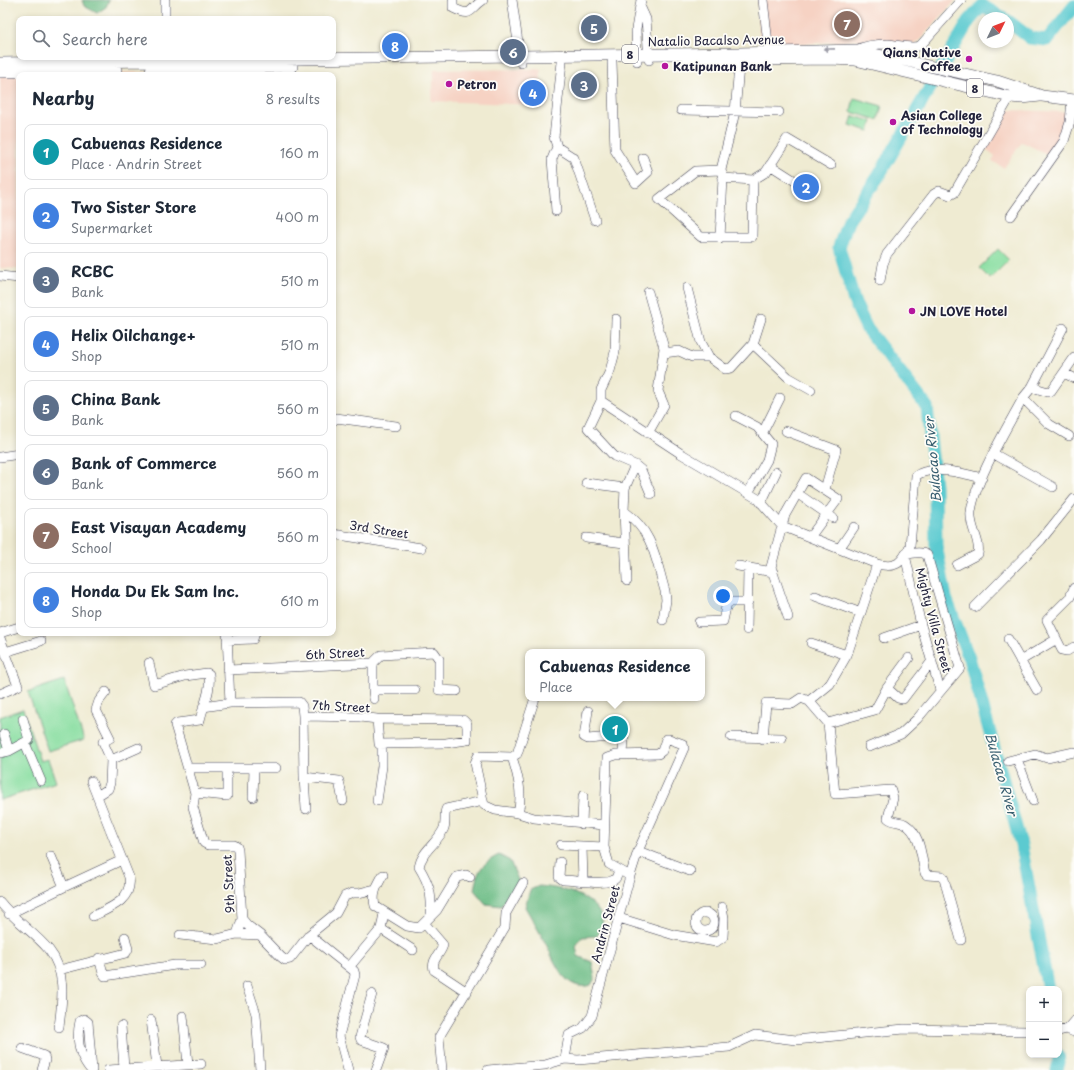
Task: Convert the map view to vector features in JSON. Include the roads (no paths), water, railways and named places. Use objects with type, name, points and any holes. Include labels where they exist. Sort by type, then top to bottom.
[{"type":"main road","name":"Natalio Bacalso Avenue","points":[[740,57],[769,52],[827,49],[1011,91],[1073,100]]},
{"type":"main road","name":"Natalio Bacalso Avenue","points":[[0,72],[162,66],[643,57],[828,59],[856,55]]},
{"type":"main road","name":"Natalio Bacalso Avenue","points":[[521,59],[562,62],[612,62],[643,57]]},
{"type":"main road","name":"Natalio Bacalso Avenue","points":[[0,63],[162,66]]},
{"type":"street","points":[[165,0],[165,16]]},
{"type":"street","points":[[453,0],[453,8],[465,14],[483,0]]},
{"type":"street","points":[[512,0],[521,59]]},
{"type":"street","points":[[763,0],[769,52]]},
{"type":"street","points":[[856,55],[867,45],[887,44],[914,48],[920,46],[961,0]]},
{"type":"street","points":[[641,4],[646,19],[643,57]]},
{"type":"street","points":[[720,238],[722,174],[735,112],[740,57]]},
{"type":"street","points":[[556,211],[552,159],[557,147],[553,132],[562,62]]},
{"type":"street","points":[[612,62],[615,150],[636,183],[648,172],[643,158]]},
{"type":"street","points":[[880,281],[883,264],[887,254],[934,194],[939,191],[950,195],[954,193],[1011,91]]},
{"type":"street","points":[[1011,216],[1064,141],[1070,122],[1073,100]]},
{"type":"street","points":[[681,110],[779,112]]},
{"type":"street","points":[[753,180],[752,237],[701,237],[659,199],[695,171],[753,180],[766,172],[787,139],[831,165]]},
{"type":"street","points":[[557,147],[574,158],[595,220]]},
{"type":"street","points":[[770,165],[806,188]]},
{"type":"street","points":[[0,276],[16,278]]},
{"type":"street","points":[[687,288],[699,335],[709,357],[725,369],[731,368],[753,344],[761,319]]},
{"type":"street","points":[[648,292],[664,344],[658,391],[664,405],[648,433]]},
{"type":"street","points":[[616,319],[615,352],[610,371],[601,390],[601,401],[588,426],[589,429],[614,456],[635,465],[641,470],[651,494]]},
{"type":"street","points":[[957,565],[978,554],[979,547],[970,522],[975,497],[982,478],[1023,398],[1032,387],[1063,328]]},
{"type":"street","points":[[753,344],[782,373],[811,390]]},
{"type":"street","points":[[664,353],[679,351],[692,356],[709,357]]},
{"type":"street","points":[[1032,387],[1050,392],[1074,358]]},
{"type":"street","points":[[1064,373],[1074,378]]},
{"type":"street","points":[[763,432],[780,398]]},
{"type":"street","points":[[1023,398],[1049,424],[1069,436]]},
{"type":"street","points":[[601,401],[648,433],[748,493],[761,503],[782,526],[877,564],[890,567],[894,566],[905,555],[910,546],[916,476],[926,471],[949,471],[982,478]]},
{"type":"street","points":[[736,416],[757,427],[763,432],[771,444],[770,451],[748,493]]},
{"type":"street","points":[[336,418],[396,426]]},
{"type":"street","points":[[786,431],[836,450],[825,489]]},
{"type":"street","points":[[994,454],[1053,487]]},
{"type":"street","points":[[0,458],[16,455]]},
{"type":"street","points":[[626,582],[624,542],[625,488],[635,465]]},
{"type":"street","points":[[761,503],[776,472]]},
{"type":"street","points":[[788,617],[772,566],[785,515],[805,479],[808,478],[838,499],[831,516],[810,537]]},
{"type":"street","points":[[586,483],[625,488]]},
{"type":"street","points":[[801,496],[831,516]]},
{"type":"street","points":[[975,607],[1041,540],[1074,499]]},
{"type":"street","points":[[624,511],[638,522],[648,534],[665,591],[666,600],[663,620]]},
{"type":"street","points":[[839,549],[854,527]]},
{"type":"street","name":"3rd Street","points":[[336,534],[421,548]]},
{"type":"street","points":[[586,538],[624,542]]},
{"type":"street","points":[[869,747],[901,734],[917,719],[960,668],[927,555],[923,553],[905,555]]},
{"type":"street","name":"Mighty Villa Street","points":[[905,555],[921,625],[940,690]]},
{"type":"street","points":[[809,701],[830,684],[847,655],[877,564]]},
{"type":"street","points":[[738,566],[748,569],[773,572]]},
{"type":"street","points":[[747,630],[748,569]]},
{"type":"street","points":[[1074,588],[1070,597],[1047,620],[1060,648],[1064,651],[1074,647]]},
{"type":"street","points":[[815,596],[861,613]]},
{"type":"street","points":[[699,622],[722,621],[727,602],[748,602]]},
{"type":"street","points":[[884,638],[921,625]]},
{"type":"street","points":[[0,633],[16,628]]},
{"type":"street","points":[[230,703],[227,636],[253,639],[254,636]]},
{"type":"street","points":[[0,638],[18,686],[0,694]]},
{"type":"street","points":[[1008,638],[1037,690]]},
{"type":"street","points":[[6,652],[41,640]]},
{"type":"street","points":[[1020,661],[1055,640]]},
{"type":"street","points":[[811,643],[847,655]]},
{"type":"street","name":"6th Street","points":[[228,670],[373,663],[381,655],[434,652],[437,654],[439,690],[457,691]]},
{"type":"street","points":[[828,723],[875,710],[887,688],[909,658]]},
{"type":"street","points":[[887,688],[898,698],[902,699],[932,661]]},
{"type":"street","points":[[149,662],[154,685],[185,676],[208,673],[210,690],[203,707]]},
{"type":"street","points":[[373,663],[374,694],[415,690]]},
{"type":"street","points":[[97,796],[109,787],[111,760],[103,742],[110,740],[110,738],[96,710],[99,701],[106,692]]},
{"type":"street","points":[[763,739],[766,703],[792,704],[801,698],[809,701],[828,723],[835,794],[892,790],[888,818],[893,822],[906,824],[910,829],[921,848],[925,873],[927,875],[942,876],[944,879],[961,940]]},
{"type":"street","name":"7th Street","points":[[203,707],[230,703],[295,700],[302,706],[302,716],[360,717],[377,720],[466,721],[468,737],[464,742],[382,745]]},
{"type":"street","points":[[534,701],[522,743],[517,754],[512,757],[478,756],[474,763],[484,805],[491,809],[518,813],[534,818],[604,825]]},
{"type":"street","name":"9th Street","points":[[203,707],[199,721],[176,724],[195,793],[193,807],[204,843],[208,845],[234,845],[238,850],[242,919],[237,934]]},
{"type":"street","points":[[588,711],[584,737],[588,739],[620,736],[624,740],[620,754],[658,754],[662,751],[667,739],[682,744],[684,747],[638,851],[630,876]]},
{"type":"street","points":[[302,716],[306,809]]},
{"type":"street","points":[[4,734],[4,752],[25,743],[29,738],[22,719]]},
{"type":"street","points":[[376,801],[382,766],[382,745],[378,742],[377,720]]},
{"type":"street","points":[[731,737],[763,739],[782,738]]},
{"type":"street","points":[[25,743],[42,781]]},
{"type":"street","points":[[111,760],[138,748]]},
{"type":"street","points":[[1008,761],[1035,754],[1047,758],[1074,752]]},
{"type":"street","name":"Andrin Street","points":[[565,1059],[569,1036],[583,1028],[592,1016],[630,876],[607,861],[604,846],[606,763],[607,758],[620,754]]},
{"type":"street","points":[[512,757],[519,778],[520,805],[518,813]]},
{"type":"street","points":[[1017,759],[1033,801]]},
{"type":"street","points":[[188,768],[276,768]]},
{"type":"street","points":[[253,797],[254,768]]},
{"type":"street","points":[[195,793],[226,796],[227,769]]},
{"type":"street","points":[[304,777],[339,780],[343,801]]},
{"type":"street","points":[[91,781],[129,877],[130,884],[128,892],[118,903],[93,916]]},
{"type":"street","points":[[582,824],[583,796]]},
{"type":"street","points":[[431,916],[431,895],[429,883],[419,867],[421,859],[425,852],[437,841],[445,826],[444,815],[446,809],[483,801]]},
{"type":"street","points":[[561,845],[604,846]]},
{"type":"street","points":[[582,846],[583,880]]},
{"type":"street","points":[[638,851],[690,870]]},
{"type":"street","points":[[51,856],[64,887]]},
{"type":"street","points":[[9,914],[122,860]]},
{"type":"street","points":[[560,862],[559,876],[563,880],[597,882],[610,881],[616,878],[619,870]]},
{"type":"street","points":[[383,875],[375,889],[373,899],[375,906],[384,913],[394,916],[407,926],[419,928],[425,924],[431,916],[457,877],[466,875],[470,877]]},
{"type":"street","points":[[442,1070],[439,1037],[505,927],[506,913],[523,883]]},
{"type":"street","points":[[242,919],[285,960],[290,959],[309,935],[336,912],[345,896],[353,892],[359,893],[375,889]]},
{"type":"street","points":[[0,902],[9,914],[49,950],[59,970],[63,992],[59,1028]]},
{"type":"street","points":[[619,918],[674,935],[702,935],[716,942],[723,939],[724,918],[722,907]]},
{"type":"street","points":[[350,966],[381,929],[384,913]]},
{"type":"street","points":[[425,924],[443,945],[435,957],[433,966],[434,970],[466,992]]},
{"type":"street","points":[[381,929],[413,950]]},
{"type":"street","points":[[180,935],[217,939],[237,934],[260,935]]},
{"type":"street","points":[[309,935],[350,966],[355,975],[339,1036],[348,1070]]},
{"type":"street","points":[[59,970],[128,951],[125,937]]},
{"type":"street","points":[[99,958],[105,976],[174,965],[201,965]]},
{"type":"street","points":[[247,986],[256,1014],[260,1070]]},
{"type":"street","points":[[372,994],[360,1037],[364,1042],[384,1048],[376,1070]]},
{"type":"street","points":[[183,1016],[188,1064]]},
{"type":"street","points":[[151,1020],[156,1066]]},
{"type":"street","points":[[1067,1031],[1074,1021]]},
{"type":"street","points":[[120,1026],[120,1069]]},
{"type":"street","points":[[488,1070],[545,1067],[565,1059],[578,1060],[729,1047],[755,1035],[796,1040],[904,1029],[1026,1031]]},
{"type":"street","points":[[22,1048],[44,1056],[45,1060],[42,1070]]},
{"type":"street","points":[[108,1070],[200,1064]]},
{"type":"waterway","name":"Bulacao River","points":[[992,12],[982,6],[969,21],[878,177],[848,221],[839,247],[854,301],[867,329],[927,407],[935,486],[936,545],[946,598],[970,661],[1021,845],[1047,986]]},
{"type":"waterway","name":"Bulacao River","points":[[1014,26],[1030,38],[1047,40],[1074,6]]},
{"type":"waterway","name":"Bulacao River","points":[[1057,1070],[1058,1058]]},
{"type":"place","name":"East Visayan Academy","points":[[847,24]]},
{"type":"place","name":"China Bank","points":[[594,28]]},
{"type":"place","name":"Honda Du Ek Sam Inc.","points":[[395,46]]},
{"type":"place","name":"Bank of Commerce","points":[[513,52]]},
{"type":"place","name":"Qians Native Coffee","points":[[969,59]]},
{"type":"place","name":"Katipunan Bank","points":[[665,66]]},
{"type":"place","name":"Petron","points":[[449,84]]},
{"type":"place","name":"RCBC","points":[[584,85]]},
{"type":"place","name":"Helix Oilchange+","points":[[533,93]]},
{"type":"place","name":"Asian College of Technology","points":[[893,122]]},
{"type":"place","name":"Two Sister Store","points":[[806,187]]},
{"type":"place","name":"JN LOVE Hotel","points":[[912,311]]},
{"type":"place","name":"Cabuenas Residence","points":[[615,729]]}]
